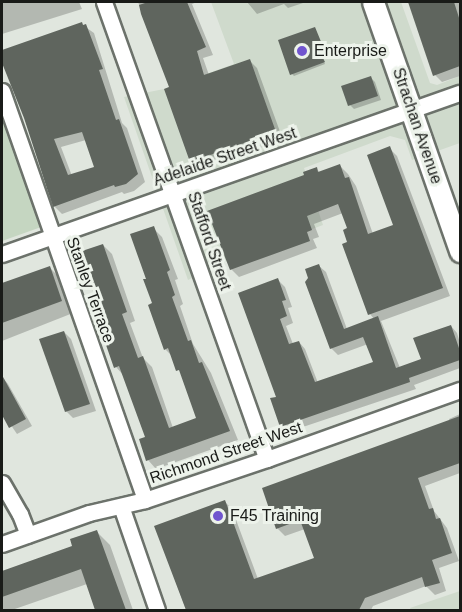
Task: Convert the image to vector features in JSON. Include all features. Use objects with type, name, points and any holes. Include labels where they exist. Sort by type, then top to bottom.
[{"type":"street","name":"Stafford Street","points":[[104,2],[267,459]]},
{"type":"street","name":"Strachan Avenue","points":[[373,2],[460,251]]},
{"type":"street","name":"Stanley Terrace","points":[[2,91],[51,238],[145,500]]},
{"type":"street","name":"Adelaide Street West","points":[[2,255],[460,93]]},
{"type":"street","name":"Richmond Street West","points":[[2,544],[89,513],[145,500],[267,459],[460,390]]},
{"type":"street","points":[[2,483],[20,514],[28,535]]},
{"type":"street","points":[[121,506],[157,610]]},
{"type":"shaded area","points":[[211,2],[401,2],[430,83],[437,85],[460,76],[460,143],[412,160],[405,140],[390,136],[304,168],[323,225],[225,262],[188,280],[124,97],[164,89],[234,64]]},
{"type":"shaded area","points":[[2,110],[44,226],[2,241]]},
{"type":"shaded area","points":[[460,591],[460,610],[411,610],[410,608]]},
{"type":"building","points":[[148,2],[187,2],[206,47],[197,51],[204,75],[250,59],[276,132],[190,162],[164,89],[169,87],[141,14],[139,5]]},
{"type":"building","points":[[408,2],[454,2],[460,21],[460,66],[433,76]]},
{"type":"building","points":[[82,22],[83,25],[86,24],[103,69],[99,70],[116,120],[119,119],[138,174],[126,184],[115,187],[114,185],[53,207],[24,118],[2,63],[2,50]],"holes":[[[82,132],[94,167],[68,175],[54,139]]]},
{"type":"building","name":"Enterprise","points":[[315,27],[324,49],[320,52],[325,62],[290,75],[278,40]]},
{"type":"building","points":[[371,76],[378,96],[348,106],[341,86]]},
{"type":"building","points":[[390,146],[443,288],[368,315],[342,244],[347,242],[343,230],[347,228],[338,204],[307,216],[312,230],[307,232],[310,241],[230,270],[207,211],[304,175],[303,172],[317,167],[318,172],[340,164],[345,178],[349,177],[368,234],[393,225],[367,155]]},
{"type":"building","points":[[154,226],[170,270],[167,272],[175,295],[172,297],[188,341],[191,340],[199,363],[202,362],[230,431],[146,461],[139,439],[145,437],[119,366],[114,368],[98,322],[103,320],[79,252],[103,244],[127,312],[122,314],[138,358],[143,356],[169,428],[196,418],[179,370],[176,371],[168,348],[164,350],[148,305],[152,303],[143,279],[146,279],[130,234]]},
{"type":"building","points":[[319,264],[344,329],[378,316],[396,368],[421,359],[413,338],[451,325],[460,351],[460,360],[409,378],[410,382],[280,427],[270,398],[276,397],[238,293],[278,278],[286,300],[282,301],[287,316],[280,319],[289,344],[299,341],[315,382],[373,362],[363,337],[330,349],[305,282],[308,278],[305,269]]},
{"type":"building","points":[[50,266],[62,301],[2,323],[2,283]]},
{"type":"building","points":[[64,331],[90,404],[65,412],[39,339]]},
{"type":"building","points":[[2,375],[26,419],[9,428],[2,415]]},
{"type":"building","points":[[460,416],[460,463],[418,478],[429,509],[433,508],[436,519],[440,518],[452,553],[432,560],[440,583],[425,587],[422,577],[365,598],[359,610],[186,610],[154,526],[225,500],[254,579],[314,558],[300,520],[276,529],[262,488]]},
{"type":"building","points":[[97,530],[126,610],[95,610],[81,569],[2,597],[2,571],[72,546],[70,539]]},
{"type":"place","name":"Enterprise","points":[[302,51]]},
{"type":"place","name":"F45 Training","points":[[218,516]]}]
